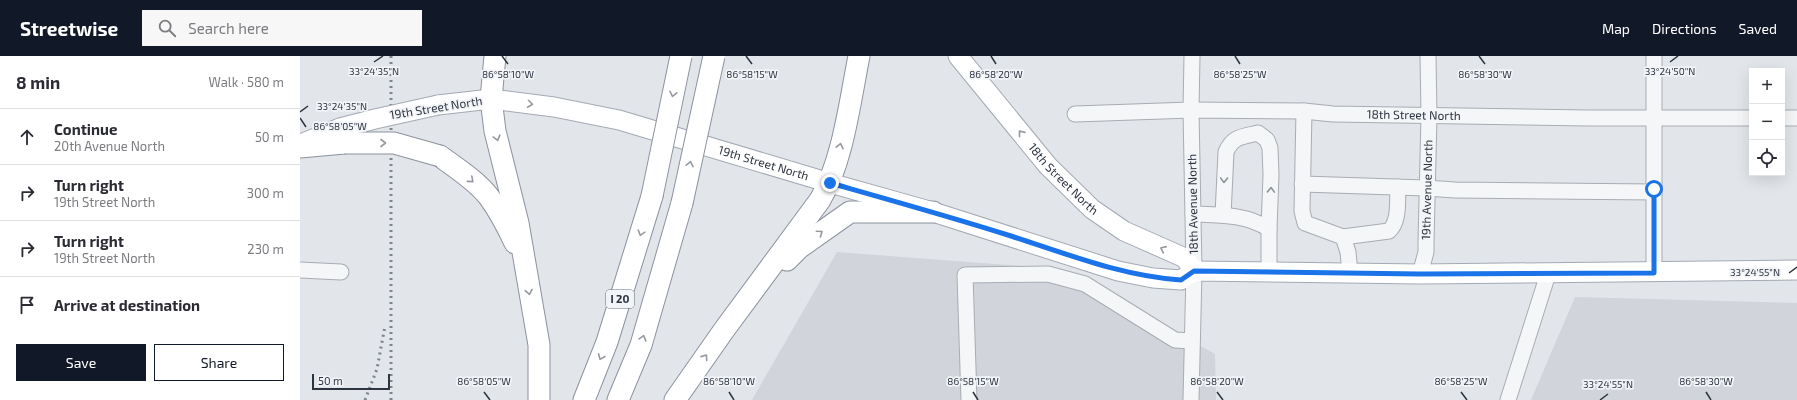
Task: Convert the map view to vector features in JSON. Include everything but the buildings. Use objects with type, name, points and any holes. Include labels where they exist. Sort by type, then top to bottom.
[{"type":"highway","points":[[495,56],[491,99],[495,131],[518,223],[539,345],[539,400]]},
{"type":"highway","name":"I 20","points":[[584,400],[607,342],[652,196],[681,56]]},
{"type":"highway","name":"I 20","points":[[618,400],[641,345],[682,203],[714,56]]},
{"type":"highway","points":[[675,400],[724,330],[820,200],[830,183],[837,159],[860,56]]},
{"type":"highway","points":[[300,146],[342,136],[394,143],[440,156],[471,179],[489,196],[506,225],[524,262]]},
{"type":"highway","points":[[724,330],[799,248],[850,212],[934,212]]},
{"type":"main road","name":"18th Street North","points":[[958,56],[1048,166],[1092,209],[1124,231],[1185,258],[1194,271]]},
{"type":"main road","name":"19th Street North","points":[[342,136],[375,119],[438,105],[491,99],[554,107],[619,120],[830,183],[934,212],[1118,271],[1153,278],[1181,280],[1194,271],[1548,274],[1797,270]]},
{"type":"street","name":"18th Avenue North","points":[[1191,400],[1194,271],[1191,110],[1192,56]]},
{"type":"street","name":"19th Avenue North","points":[[1420,274],[1426,252],[1426,188],[1429,115],[1428,56]]},
{"type":"street","points":[[1654,56],[1654,273]]},
{"type":"street","name":"18th Street North","points":[[1075,114],[1191,110],[1304,111],[1333,114],[1749,118]]},
{"type":"street","points":[[1258,133],[1260,111]]},
{"type":"street","points":[[1304,111],[1302,211],[1306,223],[1342,237],[1389,231],[1395,224],[1398,187]]},
{"type":"street","points":[[1785,118],[1797,118]]},
{"type":"street","points":[[1223,215],[1226,152],[1230,143],[1236,138],[1258,133]]},
{"type":"street","points":[[1258,133],[1267,140],[1270,148],[1271,175],[1269,272]]},
{"type":"street","points":[[1302,184],[1455,190],[1654,192]]},
{"type":"street","points":[[1192,214],[1232,216],[1261,223],[1269,228]]},
{"type":"street","points":[[1342,237],[1348,252],[1350,273]]},
{"type":"street","points":[[300,270],[341,272]]},
{"type":"street","points":[[969,400],[965,275],[1048,274],[1069,279],[1085,284],[1175,340],[1192,341]]},
{"type":"street","points":[[1508,400],[1548,274]]},
{"type":"shaded area","points":[[837,252],[1062,269],[1215,354],[1216,400],[752,400]]},
{"type":"shaded area","points":[[1575,297],[1797,303],[1797,400],[1531,400]]},
{"type":"railway","points":[[391,56],[391,400]]},
{"type":"railway","points":[[365,400],[377,369],[385,326]]},
{"type":"route","points":[[830,183],[934,212],[1118,271],[1153,278],[1181,280],[1194,271],[1420,274],[1654,273],[1654,189]]}]
